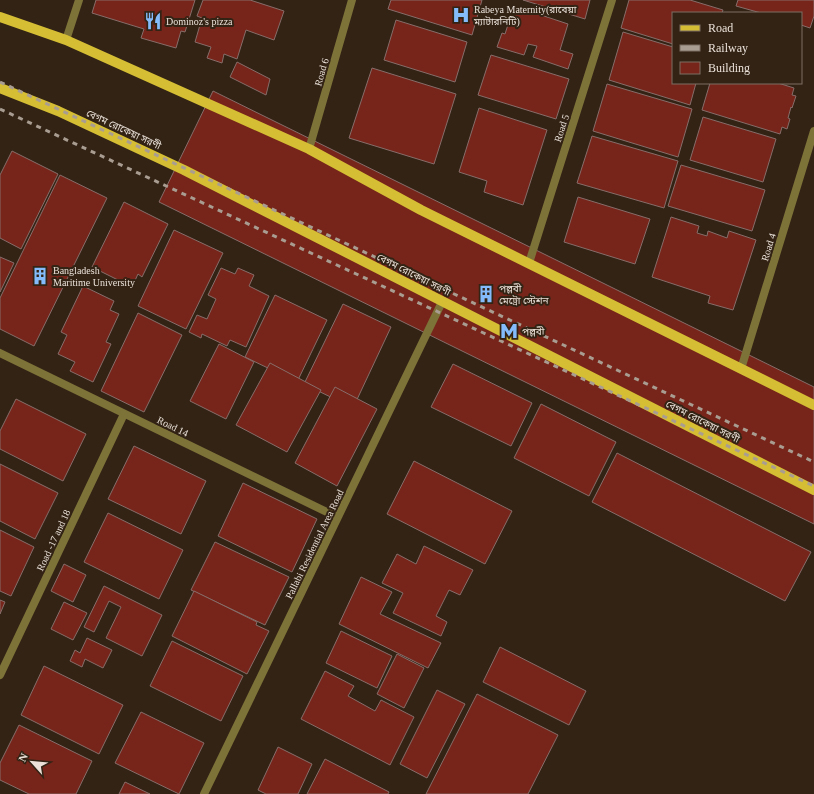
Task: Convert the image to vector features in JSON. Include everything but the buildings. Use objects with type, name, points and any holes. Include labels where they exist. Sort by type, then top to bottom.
[{"type":"main road","points":[[0,16],[66,40],[309,149],[421,210],[814,405]]},
{"type":"main road","name":"বেগম রোকেয়া সরণী","points":[[0,88],[58,111],[184,170],[814,490]]},
{"type":"street","points":[[66,40],[79,0]]},
{"type":"street","name":"Road 6","points":[[309,149],[352,0]]},
{"type":"street","name":"Road 5","points":[[529,263],[612,0]]},
{"type":"street","name":"Road 4","points":[[741,368],[814,131]]},
{"type":"street","name":"Pallabi Residential Area Road","points":[[204,794],[442,302]]},
{"type":"street","name":"Road 14","points":[[0,354],[338,517]]},
{"type":"street","name":"Road -17 and 18","points":[[0,675],[124,414]]},
{"type":"railway","points":[[0,82],[814,462]]},
{"type":"railway","points":[[0,109],[814,486]]},
{"type":"place","name":"Rabeya Maternity(রাবেয়া ম্যাটারনিটি)","points":[[461,15]]},
{"type":"place","name":"Dominoz's pizza","points":[[153,21]]},
{"type":"place","name":"Bangladesh Maritime University","points":[[40,276]]},
{"type":"place","name":"পল্লবী মেট্রো স্টেশন","points":[[486,294]]},
{"type":"place","name":"পল্লবী","points":[[509,331]]}]
